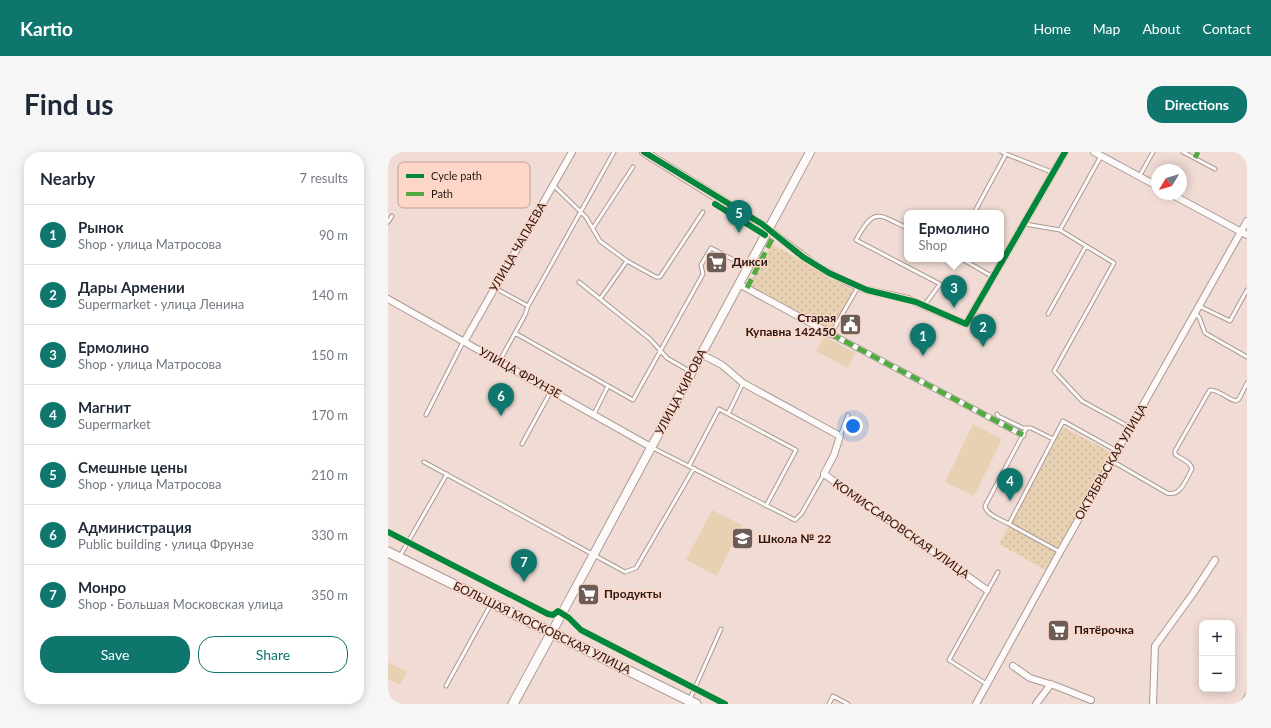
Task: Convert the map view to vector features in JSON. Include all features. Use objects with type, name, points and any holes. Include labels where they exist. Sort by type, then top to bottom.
[{"type":"main road","name":"БОЛЬШАЯ МОСКОВСКАЯ УЛИЦА","points":[[388,552],[492,602],[691,703]]},
{"type":"main road","points":[[513,704],[552,632]]},
{"type":"street","name":"УЛИЦА ЧАПАЕВА","points":[[464,342],[572,152]]},
{"type":"street","points":[[644,152],[768,229],[817,266],[858,287],[908,299],[966,324],[1002,262]]},
{"type":"street","name":"УЛИЦА КИРОВА","points":[[552,632],[810,152]]},
{"type":"street","points":[[1004,259],[1066,152]]},
{"type":"street","points":[[1094,152],[1151,183]]},
{"type":"street","points":[[1182,200],[1244,234]]},
{"type":"street","name":"ОКТЯБРЬСКАЯ УЛИЦА","points":[[976,704],[1199,306],[1244,234],[1247,221]]},
{"type":"street","points":[[739,284],[1022,435]]},
{"type":"street","name":"УЛИЦА ФРУНЗЕ","points":[[388,299],[651,447]]},
{"type":"street","points":[[701,354],[722,365],[743,383],[840,436]]},
{"type":"street","name":"КОМИССАРОВСКАЯ УЛИЦА","points":[[840,436],[834,455],[824,474],[988,590]]},
{"type":"street","points":[[1153,704],[1155,646],[1215,560]]},
{"type":"street","points":[[1013,666],[1030,678],[1051,684],[1091,700],[1085,704]]},
{"type":"street","points":[[1036,704],[1051,684]]},
{"type":"lane","points":[[499,362],[525,315],[528,306],[614,152]]},
{"type":"lane","points":[[1002,152],[1054,173]]},
{"type":"lane","points":[[1139,177],[1153,152]]},
{"type":"lane","points":[[1183,152],[1215,169]]},
{"type":"lane","points":[[976,210],[1006,154]]},
{"type":"lane","points":[[1060,230],[1101,156]]},
{"type":"lane","points":[[593,228],[633,167]]},
{"type":"lane","points":[[553,186],[590,222],[600,241],[627,261],[656,277],[660,277],[703,212]]},
{"type":"lane","points":[[904,226],[881,215],[872,217],[867,221],[856,240],[940,284],[926,303]]},
{"type":"lane","points":[[388,222],[392,216]]},
{"type":"lane","points":[[1025,224],[1060,230],[1114,263],[1054,371],[1082,401],[1124,424],[1130,430]]},
{"type":"lane","points":[[1048,314],[1086,246]]},
{"type":"lane","points":[[515,333],[633,400],[703,274],[701,265],[711,248],[748,267]]},
{"type":"lane","points":[[600,299],[627,261]]},
{"type":"lane","points":[[967,262],[993,277]]},
{"type":"lane","points":[[578,282],[650,339],[671,362],[691,372]]},
{"type":"lane","points":[[831,334],[858,287]]},
{"type":"lane","points":[[494,288],[528,306]]},
{"type":"lane","points":[[1199,306],[1230,321],[1247,290]]},
{"type":"lane","points":[[1195,314],[1199,317],[1205,333],[1247,357]]},
{"type":"lane","points":[[426,415],[464,342]]},
{"type":"lane","points":[[728,414],[743,383]]},
{"type":"lane","points":[[1112,461],[1167,493],[1177,493],[1192,469],[1192,466],[1177,456],[1175,451],[1208,392],[1210,390],[1214,390],[1236,401],[1239,399],[1247,384]]},
{"type":"lane","points":[[594,414],[608,386]]},
{"type":"lane","points":[[522,444],[552,391]]},
{"type":"lane","points":[[689,466],[719,409],[796,450],[766,506]]},
{"type":"lane","points":[[997,414],[998,416],[1023,428],[1031,428],[1053,439]]},
{"type":"lane","points":[[840,436],[848,415]]},
{"type":"lane","points":[[1009,524],[1063,421],[1118,451]]},
{"type":"lane","points":[[1026,429],[986,506],[986,510],[1060,552]]},
{"type":"lane","points":[[651,447],[795,520],[802,513],[824,474]]},
{"type":"lane","points":[[424,462],[625,572],[636,568],[694,468]]},
{"type":"lane","points":[[399,557],[447,474]]},
{"type":"lane","points":[[988,685],[949,660],[998,572]]},
{"type":"lane","points":[[446,686],[492,602]]},
{"type":"lane","points":[[691,703],[721,629]]},
{"type":"lane","points":[[1242,704],[1247,695]]},
{"type":"lane","points":[[829,704],[833,696],[848,704]]},
{"type":"shaded area","points":[[772,244],[854,291],[831,330],[749,285]]},
{"type":"shaded area","points":[[824,336],[855,353],[848,368],[816,351]]},
{"type":"shaded area","points":[[973,424],[1002,439],[974,496],[945,482]]},
{"type":"shaded area","points":[[1063,427],[1112,453],[1045,570],[999,544]]},
{"type":"shaded area","points":[[712,510],[742,525],[717,576],[686,560]]},
{"type":"shaded area","points":[[388,662],[407,672],[400,685],[388,679]]},
{"type":"marked path","points":[[1195,158],[1198,152]]},
{"type":"marked path","points":[[747,288],[772,239]]},
{"type":"marked path","points":[[831,334],[1023,435]]},
{"type":"cycle path","points":[[644,152],[762,224],[803,257],[829,273],[867,290],[916,302],[966,324],[1002,262]]},
{"type":"cycle path","points":[[1004,258],[1065,152]]},
{"type":"cycle path","points":[[715,204],[765,235]]},
{"type":"cycle path","points":[[388,532],[548,614],[553,615],[558,611],[569,618],[581,630],[725,704]]},
{"type":"place","name":"Смешные цены","points":[[739,233]]},
{"type":"place","name":"Дикси","points":[[716,262]]},
{"type":"place","name":"Ермолино","points":[[954,308]]},
{"type":"place","name":"Старая Купавна 142450","points":[[851,325]]},
{"type":"place","name":"Дары Армении","points":[[983,347]]},
{"type":"place","name":"Рынок","points":[[923,356]]},
{"type":"place","name":"Администрация","points":[[501,416]]},
{"type":"place","name":"Магнит","points":[[1010,501]]},
{"type":"place","name":"Школа № 22","points":[[742,539]]},
{"type":"place","name":"Монро","points":[[524,582]]},
{"type":"place","name":"Продукты","points":[[589,594]]},
{"type":"place","name":"Пятёрочка","points":[[1058,630]]}]
